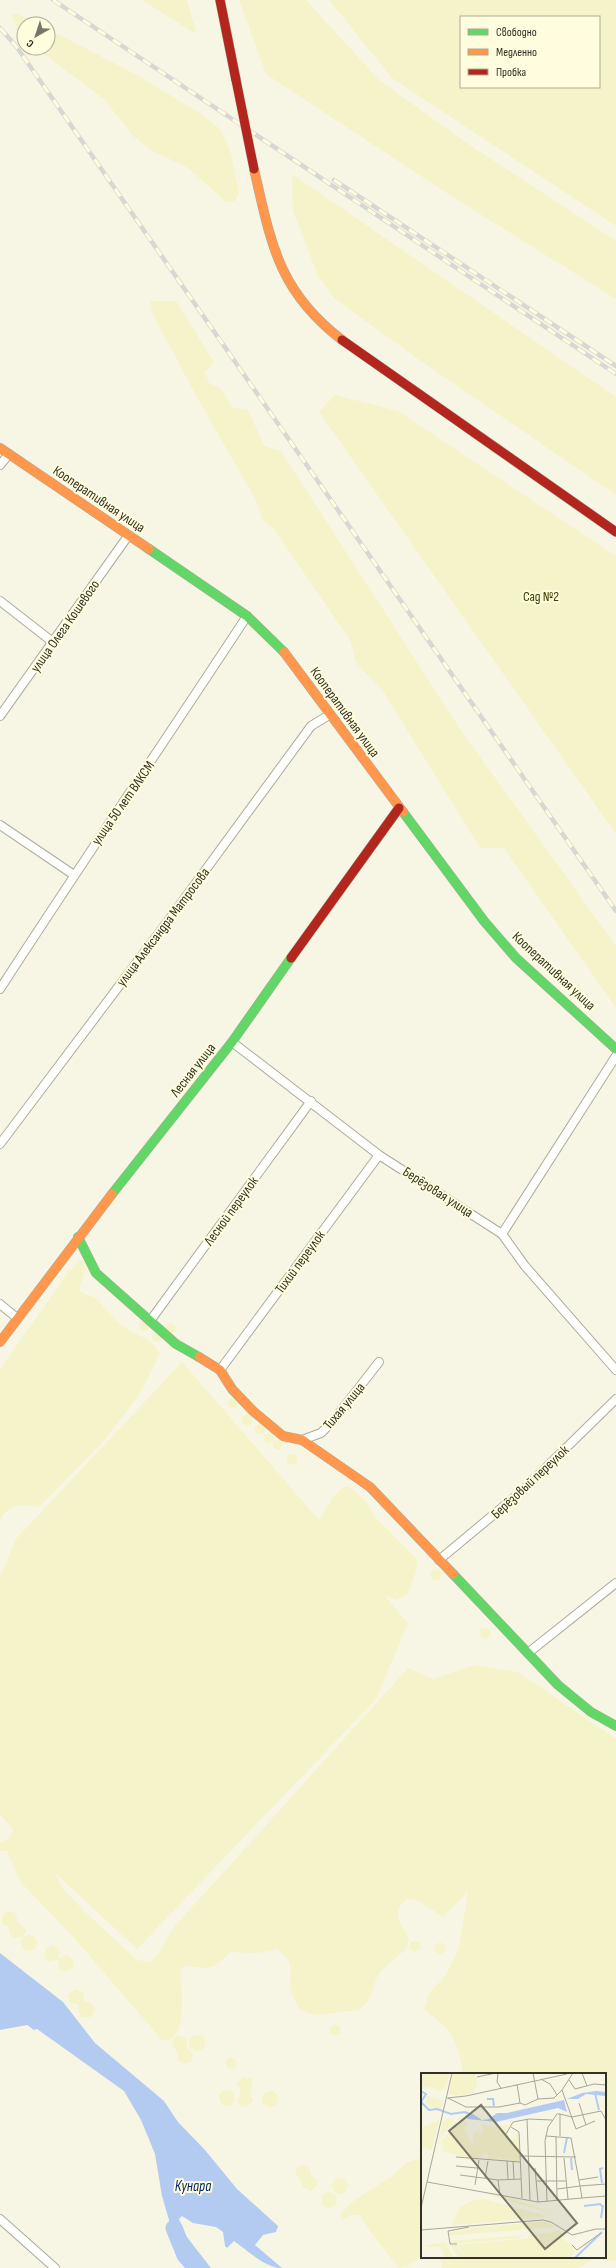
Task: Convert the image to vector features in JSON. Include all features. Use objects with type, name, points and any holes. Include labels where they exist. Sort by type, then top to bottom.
[{"type":"main road","points":[[220,0],[269,236],[279,264],[296,294],[325,326],[357,352],[616,532]]},
{"type":"main road","name":"Кооперативная улица","points":[[0,448],[247,616],[279,646],[484,921],[516,958],[616,1049]]},
{"type":"main road","name":"Лесная улица","points":[[0,1342],[78,1237],[232,1042],[296,950],[399,808]]},
{"type":"main road","points":[[78,1237],[87,1258],[96,1273],[176,1344],[220,1370],[232,1389],[253,1411],[283,1436],[302,1440],[370,1487],[528,1653],[549,1679],[593,1715],[616,1726]]},
{"type":"street","points":[[0,465],[8,454]]},
{"type":"street","name":"улица Олега Кошевого","points":[[0,716],[54,643],[128,536]]},
{"type":"street","points":[[0,602],[54,643]]},
{"type":"street","name":"улица 50 лет ВЛКСМ","points":[[0,989],[74,875],[158,753],[247,616]]},
{"type":"street","name":"улица Александра Матросова","points":[[0,1144],[174,913],[311,726],[329,715]]},
{"type":"street","points":[[0,825],[74,875]]},
{"type":"street","name":"Берёзовая улица","points":[[232,1042],[311,1101],[379,1155],[502,1234],[525,1266],[616,1370]]},
{"type":"street","points":[[502,1234],[616,1056]]},
{"type":"street","name":"Лесной переулок","points":[[150,1322],[311,1101]]},
{"type":"street","name":"Тихий переулок","points":[[220,1370],[379,1155]]},
{"type":"street","points":[[0,1304],[17,1318]]},
{"type":"street","name":"Тихая улица","points":[[302,1440],[321,1433],[333,1421],[379,1362]]},
{"type":"street","name":"Берёзовый переулок","points":[[439,1560],[522,1492],[616,1399]]},
{"type":"street","points":[[528,1653],[616,1583]]},
{"type":"street","points":[[0,2219],[55,2268]]},
{"type":"green space","points":[[142,0],[187,0],[196,32],[194,33]]},
{"type":"green space","points":[[239,0],[306,0],[379,80],[474,148],[616,241],[616,299],[445,192],[266,74]]},
{"type":"green space","points":[[329,0],[616,0],[616,226],[392,78]]},
{"type":"green space","points":[[16,13],[22,16],[16,16],[16,25],[14,22],[12,15]]},
{"type":"green space","points":[[56,33],[137,75],[201,114],[219,128],[230,149],[239,193],[235,201],[226,202],[188,168],[153,151],[134,137],[104,99],[46,56],[56,56]]},
{"type":"green space","points":[[292,174],[616,397],[616,495],[415,357],[334,298],[318,276],[293,211]]},
{"type":"green space","points":[[150,301],[176,301],[214,362],[205,372],[209,383],[221,389],[232,407],[248,410],[264,446],[281,451],[460,729],[616,946],[616,1008],[504,848],[480,848],[383,691],[356,663],[350,640],[273,528],[263,521],[256,500],[199,401],[153,315]]},
{"type":"green space","name":"Сад №2","points":[[335,395],[398,411],[616,556],[616,834],[319,412]]},
{"type":"green space","points":[[80,1260],[84,1262],[85,1269],[79,1290],[95,1298],[120,1324],[129,1331],[152,1343],[160,1354],[139,1395],[103,1442],[39,1507],[27,1505],[16,1506],[8,1510],[0,1520],[0,1369],[69,1271]]},
{"type":"green space","points":[[142,1321],[146,1321],[148,1322],[148,1330],[142,1331],[139,1328],[139,1324]]},
{"type":"green space","points":[[169,1323],[173,1323],[175,1324],[175,1332],[169,1333],[166,1330],[166,1326]]},
{"type":"green space","points":[[155,1332],[159,1332],[162,1337],[159,1342],[155,1342],[152,1339],[152,1335]]},
{"type":"green space","points":[[182,1362],[319,1520],[334,1496],[343,1488],[348,1486],[364,1499],[375,1517],[417,1559],[417,1569],[408,1593],[397,1600],[384,1595],[408,1623],[376,1699],[137,1949],[54,1872],[63,1889],[87,1914],[137,1960],[150,1962],[159,1953],[174,1927],[408,1668],[433,1679],[474,1665],[518,1672],[616,1739],[616,2261],[593,2259],[579,2268],[442,2268],[440,2258],[606,2258],[606,2073],[462,2073],[458,2050],[452,2036],[443,2025],[424,2010],[429,1994],[447,1973],[459,1948],[468,1891],[443,1917],[417,1900],[407,1899],[402,1904],[398,1914],[409,1939],[406,1949],[381,1971],[376,1979],[372,1993],[366,2004],[358,2010],[315,2015],[300,2010],[292,1995],[290,1965],[284,1954],[277,1949],[257,1953],[231,1952],[214,1966],[207,1968],[185,1966],[180,1971],[182,2013],[180,2025],[176,2034],[170,2039],[162,2040],[75,1939],[19,1880],[7,1851],[0,1851],[0,1843],[9,1839],[13,1830],[0,1814],[0,1577],[16,1539]]},
{"type":"green space","points":[[231,1398],[235,1398],[237,1399],[237,1407],[231,1408],[228,1405],[228,1401]]},
{"type":"green space","points":[[247,1414],[251,1416],[253,1420],[251,1424],[247,1426],[243,1424],[241,1420],[243,1416]]},
{"type":"green space","points":[[258,1424],[262,1424],[264,1425],[264,1433],[258,1434],[255,1431],[255,1427]]},
{"type":"green space","points":[[271,1432],[274,1436],[274,1441],[280,1440],[283,1443],[281,1450],[276,1450],[273,1447],[273,1442],[267,1443],[264,1440],[264,1435]]},
{"type":"green space","points":[[292,1453],[296,1455],[298,1459],[296,1463],[292,1465],[288,1463],[286,1459],[288,1455]]},
{"type":"green space","points":[[436,1569],[440,1571],[442,1575],[440,1579],[436,1581],[432,1579],[430,1575],[432,1571]]},
{"type":"green space","points":[[485,1627],[489,1629],[491,1633],[489,1637],[485,1639],[481,1637],[479,1633],[481,1629]]},
{"type":"green space","points":[[7,1911],[14,1912],[17,1917],[17,1922],[24,1926],[26,1932],[22,1937],[13,1938],[9,1932],[9,1927],[2,1924],[2,1915]]},
{"type":"green space","points":[[26,1935],[32,1935],[37,1940],[35,1949],[32,1951],[26,1951],[21,1946],[21,1940]]},
{"type":"green space","points":[[415,1940],[419,1942],[421,1946],[419,1950],[415,1952],[411,1950],[409,1946],[411,1942]]},
{"type":"green space","points":[[440,1942],[444,1944],[446,1948],[444,1952],[440,1954],[436,1952],[434,1948],[436,1944]]},
{"type":"green space","points":[[53,1945],[60,1951],[59,1958],[67,1955],[73,1959],[74,1965],[70,1970],[64,1972],[59,1968],[58,1959],[50,1962],[45,1958],[45,1949]]},
{"type":"green space","points":[[75,1989],[83,1992],[84,2002],[88,2001],[93,2005],[95,2011],[91,2017],[82,2017],[78,2011],[79,2005],[69,2002],[68,1995]]},
{"type":"green space","points":[[335,2024],[339,2026],[341,2030],[339,2034],[335,2036],[331,2034],[329,2030],[331,2026]]},
{"type":"green space","points":[[178,2035],[187,2039],[187,2048],[193,2054],[192,2061],[186,2064],[178,2061],[177,2052],[172,2045],[174,2038]]},
{"type":"green space","points":[[194,2035],[200,2035],[205,2040],[203,2049],[200,2051],[194,2051],[189,2046],[189,2040]]},
{"type":"green space","points":[[231,2057],[235,2059],[237,2063],[235,2067],[231,2069],[227,2067],[225,2063],[227,2059]]},
{"type":"green space","points":[[243,2077],[250,2078],[253,2083],[250,2092],[253,2101],[247,2107],[241,2106],[237,2101],[241,2092],[237,2083]]},
{"type":"green space","points":[[224,2090],[230,2090],[235,2095],[233,2104],[230,2106],[224,2106],[219,2101],[219,2095]]},
{"type":"green space","points":[[267,2091],[273,2091],[278,2096],[276,2105],[273,2107],[267,2107],[262,2102],[262,2096]]},
{"type":"green space","points":[[421,2158],[421,2256],[410,2265],[399,2268],[368,2229],[360,2215],[352,2215],[342,2220],[340,2214],[355,2200],[392,2176],[407,2162]]},
{"type":"green space","points":[[304,2164],[310,2168],[311,2174],[318,2181],[316,2187],[311,2191],[302,2187],[301,2181],[295,2174],[298,2166]]},
{"type":"green space","points":[[337,2178],[343,2178],[348,2183],[346,2192],[343,2194],[337,2194],[332,2189],[332,2183]]},
{"type":"green space","points":[[326,2192],[332,2192],[337,2197],[335,2206],[332,2208],[326,2208],[321,2203],[321,2197]]},
{"type":"water","name":"Кунара","points":[[0,1953],[63,2002],[95,2043],[164,2101],[178,2122],[205,2150],[237,2189],[278,2226],[276,2232],[263,2235],[255,2245],[282,2268],[263,2262],[234,2241],[227,2248],[225,2246],[223,2232],[216,2227],[193,2223],[182,2216],[179,2219],[183,2232],[211,2268],[197,2268],[174,2237],[162,2196],[155,2154],[141,2120],[124,2091],[37,2029],[34,2030],[27,2025],[0,2030]]},
{"type":"waterway","name":"Кунара","points":[[174,2228],[185,2255],[196,2268]]},
{"type":"railway","points":[[53,0],[616,374]]},
{"type":"railway","points":[[0,28],[16,46],[616,911]]},
{"type":"railway","points":[[334,180],[616,366]]},
{"type":"traffic: fast","points":[[149,549],[247,616],[284,652]]},
{"type":"traffic: fast","points":[[403,812],[484,921],[516,958],[616,1049]]},
{"type":"traffic: fast","points":[[112,1194],[232,1042],[291,958]]},
{"type":"traffic: fast","points":[[78,1237],[96,1273],[176,1344],[199,1357]]},
{"type":"traffic: fast","points":[[453,1574],[558,1685],[591,1712],[616,1726]]},
{"type":"traffic: slow","points":[[254,169],[272,243],[280,264],[304,303],[321,322],[342,340]]},
{"type":"traffic: slow","points":[[0,448],[149,549]]},
{"type":"traffic: slow","points":[[284,652],[403,812]]},
{"type":"traffic: slow","points":[[0,1342],[112,1194]]},
{"type":"traffic: slow","points":[[199,1357],[220,1370],[232,1389],[253,1411],[283,1436],[302,1440],[370,1487],[453,1574]]},
{"type":"traffic: jam","points":[[220,0],[236,80]]},
{"type":"traffic: jam","points":[[236,80],[254,169]]},
{"type":"traffic: jam","points":[[342,340],[616,532]]},
{"type":"traffic: jam","points":[[291,958],[399,808]]}]
